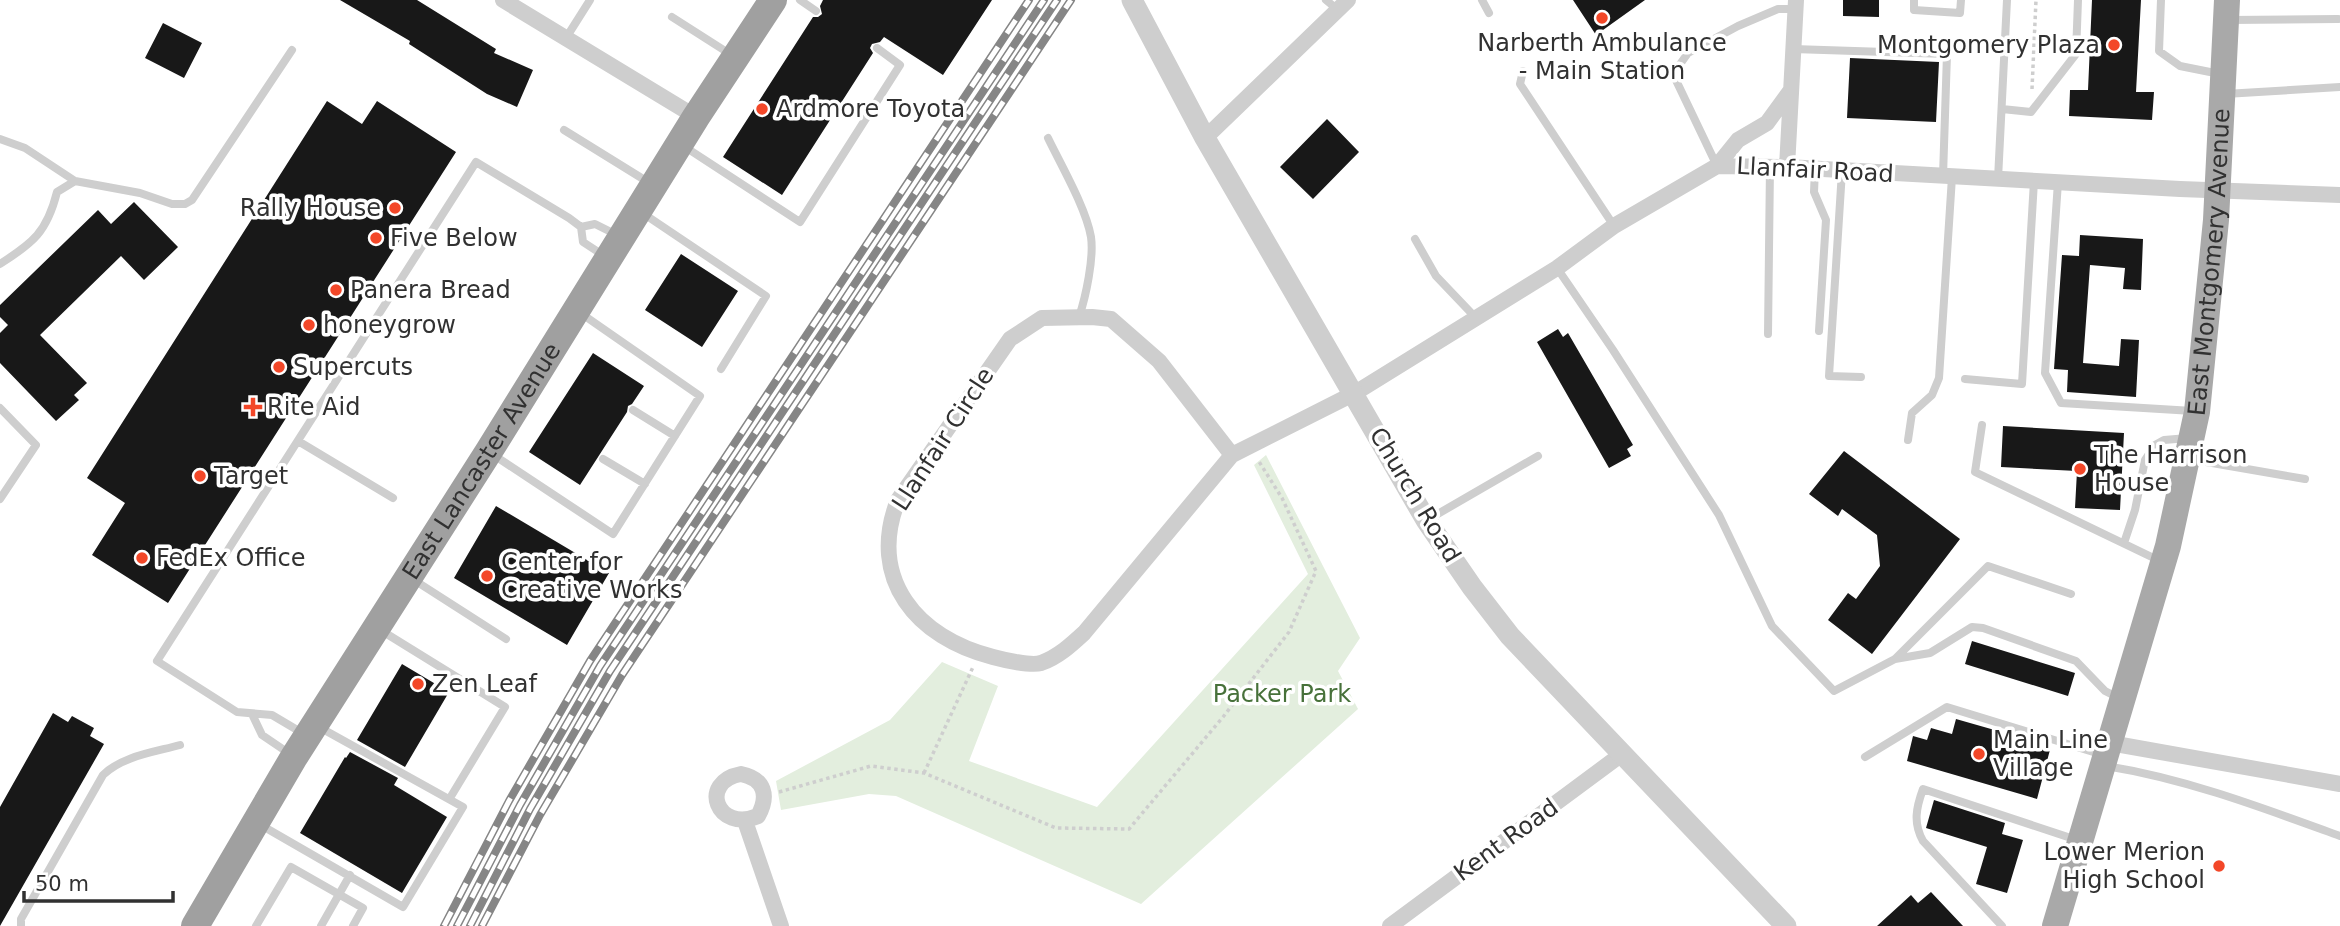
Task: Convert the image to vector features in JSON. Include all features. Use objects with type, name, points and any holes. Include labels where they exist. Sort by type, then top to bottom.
[{"type":"highway","name":"East Lancaster Avenue","points":[[195,926],[306,739],[696,117],[774,0]]},
{"type":"main road","name":"East Montgomery Avenue","points":[[2055,926],[2163,562],[2191,436],[2217,191],[2227,10]]},
{"type":"street","points":[[503,0],[696,117]]},
{"type":"street","points":[[1205,138],[1337,3]]},
{"type":"street","points":[[1787,167],[1795,5]]},
{"type":"street","name":"Church Road","points":[[1135,6],[1205,138],[1355,393],[1426,520],[1472,587],[1510,636],[1786,926]]},
{"type":"street","points":[[1717,166],[1738,140],[1767,123],[1791,90]]},
{"type":"street","name":"Llanfair Road","points":[[1355,393],[1557,268],[1614,226],[1717,166],[1770,166],[2217,191],[2340,195]]},
{"type":"street","name":"Llanfair Circle","points":[[1232,455],[1159,361],[1111,319],[1042,318],[1010,339],[898,499],[892,517],[889,553],[891,571],[910,608],[943,637],[979,654],[1038,664],[1064,651],[1084,633],[1232,455],[1355,393]]},
{"type":"street","name":"Kent Road","points":[[1390,926],[1622,754]]},
{"type":"street","points":[[2106,755],[2340,784]]},
{"type":"street","points":[[741,774],[761,782],[765,795],[758,816],[745,821],[725,815],[717,805],[716,796],[730,776],[741,774]]},
{"type":"street","points":[[745,821],[780,926]]},
{"type":"lane","points":[[566,38],[590,0]]},
{"type":"lane","points":[[800,0],[816,11]]},
{"type":"lane","points":[[1482,0],[1489,13]]},
{"type":"lane","points":[[1914,0],[1914,10],[1960,13],[1961,0]]},
{"type":"lane","points":[[1998,179],[2007,0]]},
{"type":"lane","points":[[2001,109],[2031,112],[2077,54],[2078,0]]},
{"type":"lane","points":[[2161,0],[2159,51],[2180,66],[2223,84],[2340,87]]},
{"type":"lane","points":[[1717,166],[1673,74],[1688,53],[1738,26],[1778,9],[1795,5]]},
{"type":"lane","points":[[2227,10],[2338,19]]},
{"type":"lane","points":[[672,17],[736,57]]},
{"type":"lane","points":[[680,144],[800,222],[900,65],[877,48]]},
{"type":"lane","points":[[1793,49],[1947,54],[1948,176],[1939,379],[1932,395],[1912,413],[1908,440]]},
{"type":"lane","points":[[0,139],[25,148],[75,181],[140,193],[172,204],[185,204],[192,200],[292,50]]},
{"type":"lane","points":[[1523,71],[1520,84],[1614,226]]},
{"type":"lane","points":[[564,130],[654,185]]},
{"type":"lane","points":[[1048,138],[1082,211],[1091,238],[1087,294],[1079,317]]},
{"type":"lane","points":[[256,823],[403,907],[463,807],[450,798],[306,739],[272,715],[237,712],[157,662],[476,162],[581,227],[596,224],[615,248]]},
{"type":"lane","points":[[1768,334],[1770,166]]},
{"type":"lane","points":[[1815,169],[1814,192],[1826,220],[1819,331]]},
{"type":"lane","points":[[1842,171],[1829,376],[1861,377]]},
{"type":"lane","points":[[0,264],[29,245],[51,217],[57,192],[75,181]]},
{"type":"lane","points":[[1965,379],[2022,384],[2034,181]]},
{"type":"lane","points":[[2058,182],[2045,373],[2061,403],[2191,436],[2305,479]]},
{"type":"lane","points":[[639,210],[766,296],[721,369]]},
{"type":"lane","points":[[581,227],[583,242],[615,248]]},
{"type":"lane","points":[[1415,239],[1436,276],[1476,318]]},
{"type":"lane","points":[[1557,268],[1719,515],[1772,626],[1834,691],[1895,659],[1988,566],[2071,594]]},
{"type":"lane","points":[[489,451],[613,534],[700,396],[577,310]]},
{"type":"lane","points":[[0,408],[36,445],[0,499]]},
{"type":"lane","points":[[633,410],[675,436]]},
{"type":"lane","points":[[1982,425],[1975,472],[2163,562]]},
{"type":"lane","points":[[2124,543],[2135,510],[2146,460],[2155,445],[2164,440],[2191,436]]},
{"type":"lane","points":[[298,441],[393,498]]},
{"type":"lane","points":[[1426,520],[1538,456]]},
{"type":"lane","points":[[603,459],[645,484]]},
{"type":"lane","points":[[409,576],[506,639]]},
{"type":"lane","points":[[1895,659],[1930,653],[1972,627],[1983,628],[2077,661],[2105,691],[2121,699]]},
{"type":"lane","points":[[376,628],[505,707],[450,798]]},
{"type":"lane","points":[[1865,757],[1947,707],[2106,755],[2340,836]]},
{"type":"lane","points":[[251,714],[262,735],[306,739]]},
{"type":"lane","points":[[21,926],[21,919],[103,775],[124,761],[180,745]]},
{"type":"lane","points":[[2002,926],[1919,834],[1916,828],[1917,806],[1923,789],[2080,841]]},
{"type":"lane","points":[[256,926],[292,867],[363,908],[353,926]]},
{"type":"lane","points":[[321,926],[350,875]]},
{"type":"path","points":[[2031,112],[2036,0]]},
{"type":"path","points":[[765,795],[872,766],[924,773],[1056,828],[1129,829],[1223,717],[1289,632],[1316,571],[1282,498],[1249,446]]},
{"type":"path","points":[[924,773],[979,654]]},
{"type":"green space","name":"Packer Park","points":[[1266,455],[1360,638],[1338,671],[1358,709],[1141,904],[896,796],[869,794],[781,810],[776,781],[890,720],[942,662],[998,686],[969,761],[1097,807],[1308,574],[1254,465]]},
{"type":"building","points":[[340,0],[417,0],[496,49],[494,53],[533,70],[517,107],[487,94],[409,44],[410,41]]},
{"type":"building","points":[[823,0],[992,0],[943,75],[884,37],[880,42],[872,44],[870,48],[873,53],[782,195],[723,157],[813,17],[822,14],[820,6]]},
{"type":"building","name":"Narberth Ambulance - Main Station","points":[[1573,0],[1645,0],[1596,35]]},
{"type":"building","points":[[1843,0],[1879,0],[1879,17],[1843,16]]},
{"type":"building","name":"Montgomery Plaza","points":[[2092,0],[2141,0],[2136,92],[2154,92],[2152,120],[2069,116],[2070,90],[2088,90]]},
{"type":"building","points":[[163,23],[202,43],[184,78],[145,58]]},
{"type":"building","points":[[1850,58],[1939,62],[1936,122],[1847,118]]},
{"type":"building","points":[[327,101],[362,124],[377,101],[456,152],[168,603],[92,555],[125,503],[87,478]]},
{"type":"building","points":[[1327,119],[1359,152],[1313,199],[1280,167]]},
{"type":"building","points":[[134,202],[178,247],[144,280],[121,256],[40,335],[87,383],[74,395],[79,400],[56,421],[0,363],[0,333],[8,325],[0,317],[0,305],[98,210],[111,224]]},
{"type":"building","points":[[2080,235],[2143,239],[2141,290],[2123,289],[2125,268],[2090,265],[2083,363],[2119,366],[2121,339],[2139,340],[2136,397],[2067,392],[2068,370],[2054,369],[2062,255],[2079,256]]},
{"type":"building","points":[[681,254],[738,291],[702,347],[645,310]]},
{"type":"building","points":[[1558,329],[1563,337],[1568,333],[1633,445],[1627,449],[1631,456],[1609,468],[1537,342]]},
{"type":"building","points":[[593,353],[644,386],[628,406],[627,412],[580,485],[529,452]]},
{"type":"building","name":"The Harrison House","points":[[2003,426],[2124,433],[2120,510],[2075,508],[2077,471],[2001,467]]},
{"type":"building","points":[[1844,451],[1960,539],[1872,654],[1828,620],[1848,593],[1856,599],[1880,566],[1877,535],[1842,509],[1838,516],[1809,494]]},
{"type":"building","points":[[496,506],[609,573],[567,645],[454,578]]},
{"type":"building","points":[[1972,641],[2075,673],[2068,696],[1965,664]]},
{"type":"building","points":[[402,664],[449,692],[405,767],[357,740]]},
{"type":"building","points":[[53,713],[68,722],[72,716],[94,728],[90,736],[104,744],[0,926],[0,807]]},
{"type":"building","name":"Main Line Village","points":[[1956,719],[2051,746],[2037,799],[1907,761],[1913,736],[1927,740],[1931,728],[1952,734]]},
{"type":"building","points":[[350,752],[398,778],[394,785],[447,817],[402,893],[300,833]]},
{"type":"building","points":[[1934,800],[2005,823],[2002,834],[2023,840],[2007,893],[1976,884],[1987,847],[1926,828]]},
{"type":"building","points":[[1931,892],[1963,926],[1877,926],[1911,895],[1918,903]]},
{"type":"railway","points":[[444,926],[509,801],[590,661],[1029,0]]},
{"type":"railway","points":[[457,926],[520,805],[600,666],[1044,0]]},
{"type":"railway","points":[[470,926],[530,809],[610,671],[1057,0]]},
{"type":"railway","points":[[482,926],[540,815],[622,675],[1071,0]]},
{"type":"place","name":"Narberth Ambulance - Main Station","points":[[1602,18]]},
{"type":"place","name":"Montgomery Plaza","points":[[2114,45]]},
{"type":"place","name":"Ardmore Toyota","points":[[762,109]]},
{"type":"place","name":"Rally House","points":[[395,208]]},
{"type":"place","name":"Five Below","points":[[376,238]]},
{"type":"place","name":"Panera Bread","points":[[336,290]]},
{"type":"place","name":"honeygrow","points":[[309,325]]},
{"type":"place","name":"Supercuts","points":[[279,367]]},
{"type":"place","name":"Rite Aid","points":[[253,407]]},
{"type":"place","name":"The Harrison House","points":[[2080,469]]},
{"type":"place","name":"Target","points":[[200,476]]},
{"type":"place","name":"FedEx Office","points":[[142,558]]},
{"type":"place","name":"Center for Creative Works","points":[[487,576]]},
{"type":"place","name":"Zen Leaf","points":[[418,684]]},
{"type":"place","name":"Main Line Village","points":[[1979,754]]},
{"type":"place","name":"Lower Merion High School","points":[[2219,866]]}]
